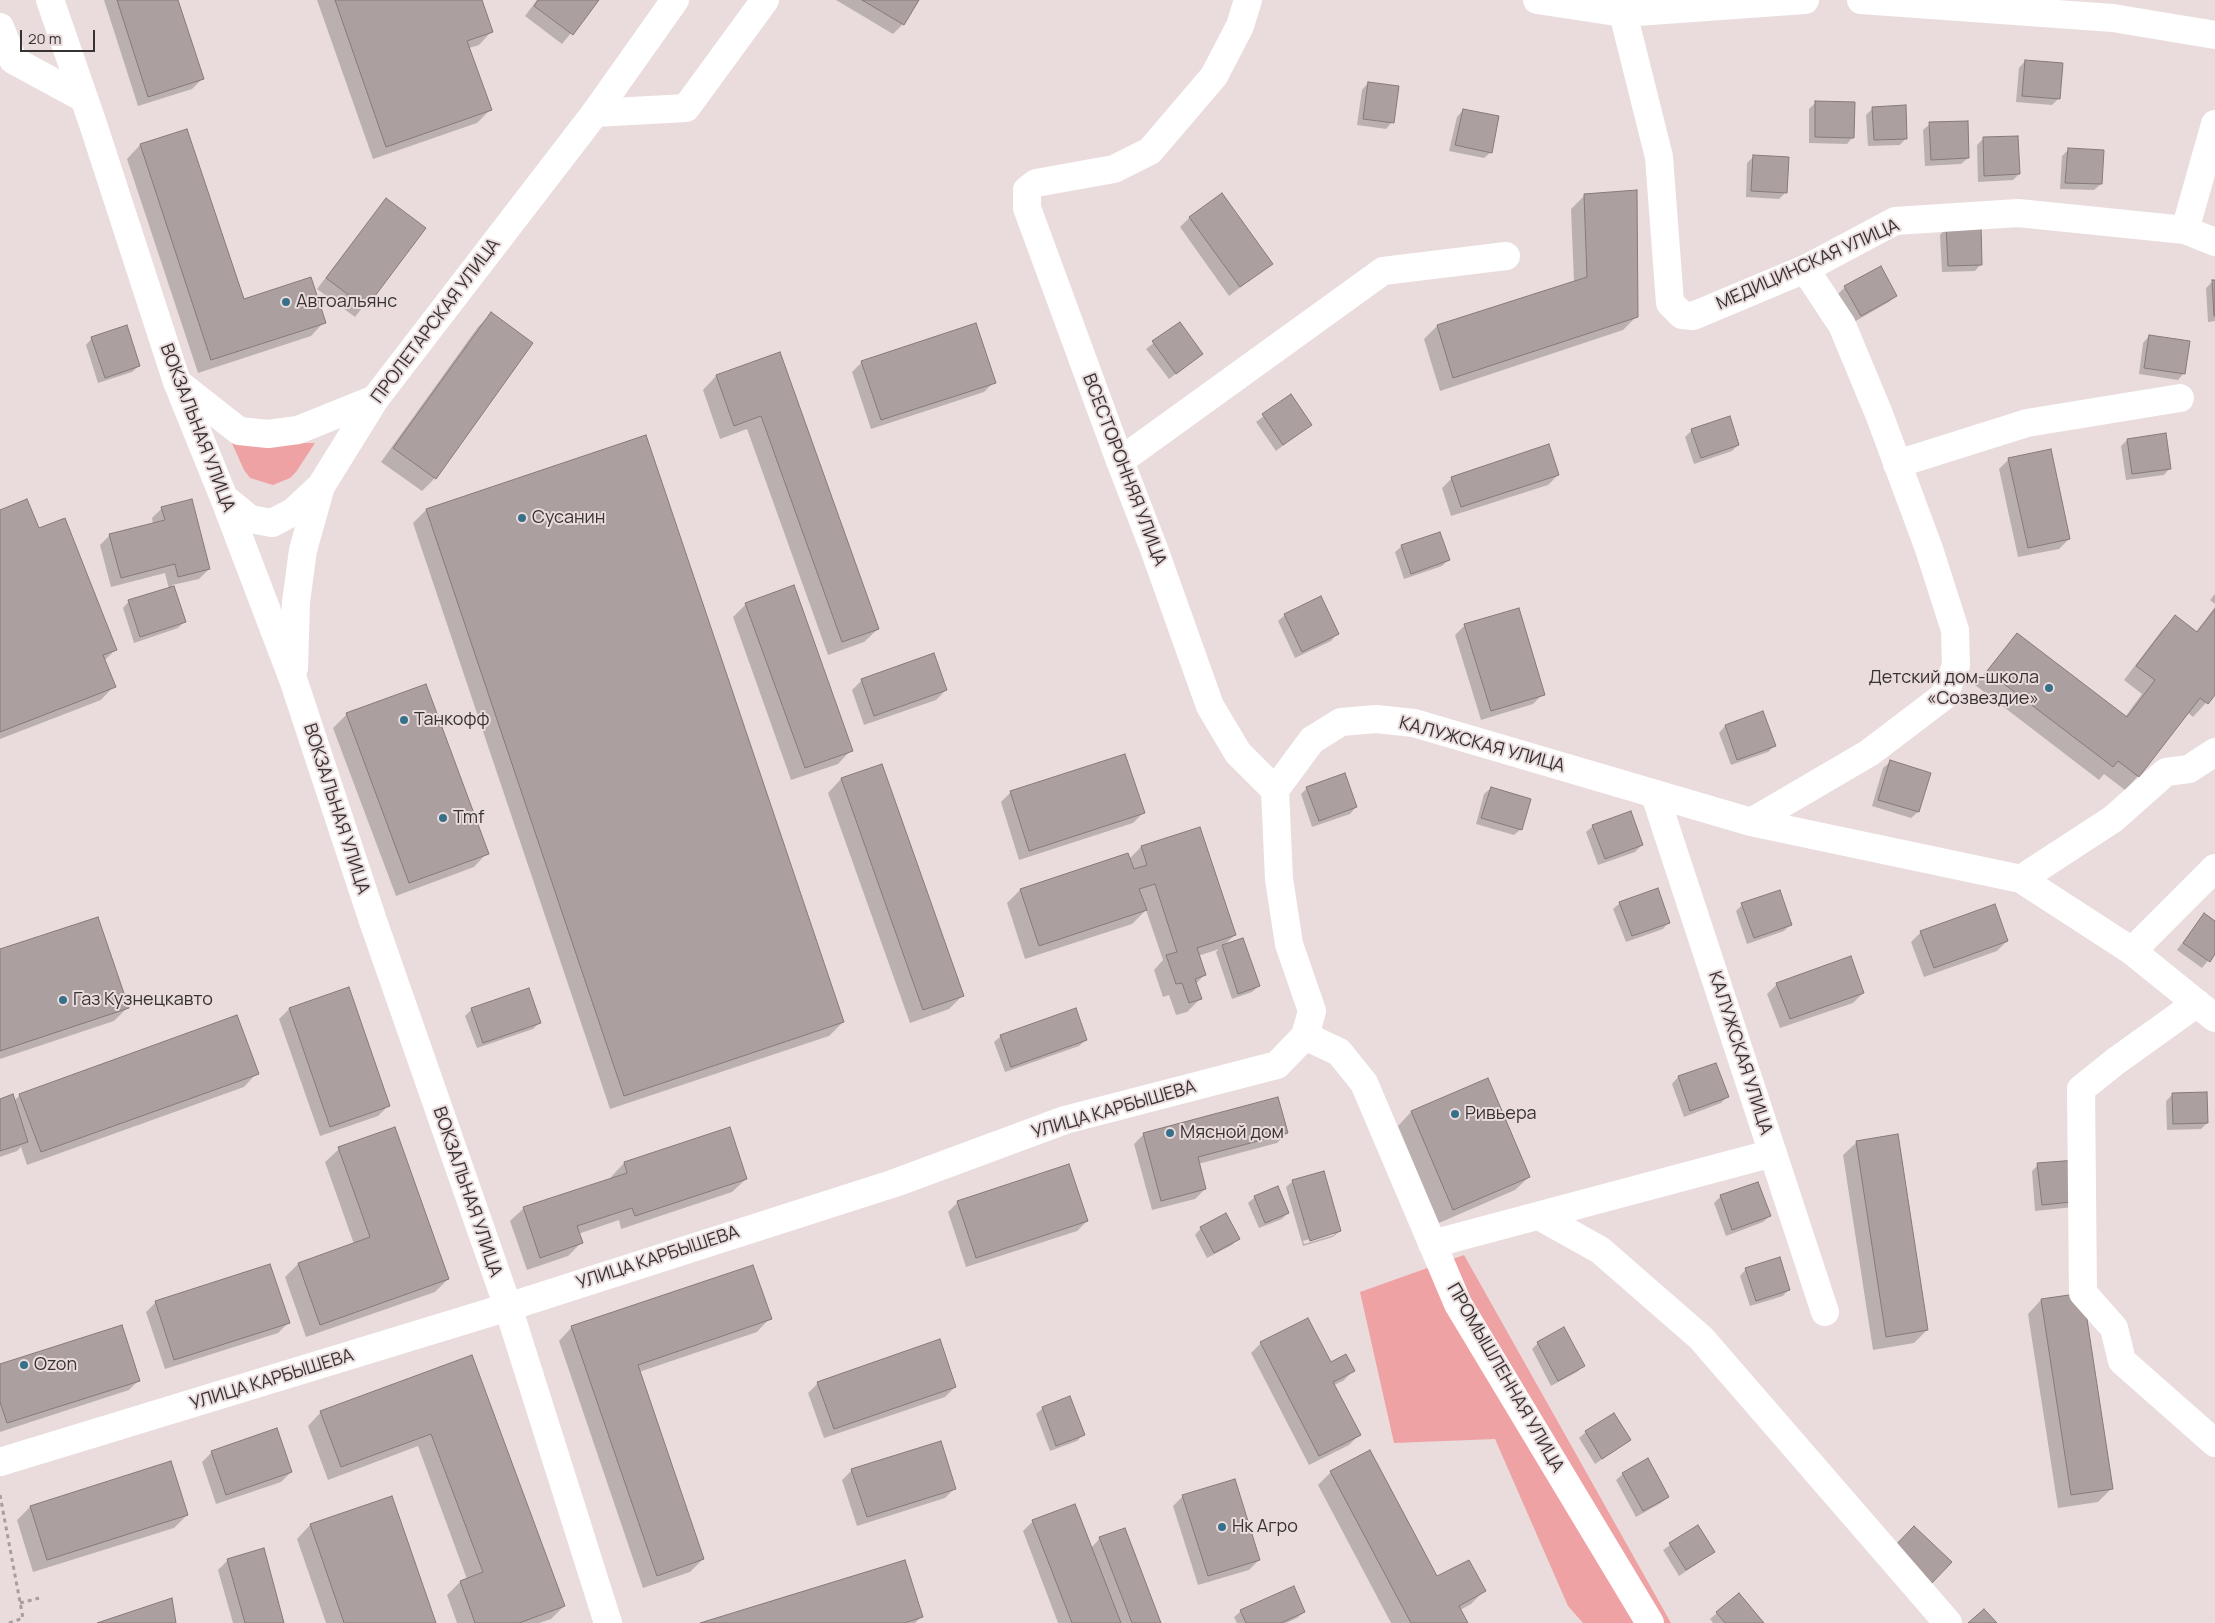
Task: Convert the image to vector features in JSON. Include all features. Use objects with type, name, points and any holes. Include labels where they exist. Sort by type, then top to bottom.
[{"type":"street","name":"ВОКЗАЛЬНАЯ УЛИЦА","points":[[50,0],[177,382],[224,498],[294,682],[376,930],[508,1307],[608,1623]]},
{"type":"street","name":"ПРОЛЕТАРСКАЯ УЛИЦА","points":[[294,682],[296,602],[304,550],[321,486],[375,399],[595,113],[675,0]]},
{"type":"street","points":[[595,113],[686,108],[765,0]]},
{"type":"street","name":"ВСЕСТОРОННЯЯ УЛИЦА","points":[[1248,0],[1240,26],[1214,76],[1150,151],[1114,169],[1036,183],[1027,190],[1027,208],[1154,548],[1210,706],[1238,753],[1275,790]]},
{"type":"street","points":[[1537,0],[1623,13],[1805,0]]},
{"type":"street","points":[[1861,0],[2113,18],[2215,35]]},
{"type":"street","name":"МЕДИЦИНСКАЯ УЛИЦА","points":[[1623,13],[1659,157],[1670,303],[1682,315],[1693,316],[1805,269],[1895,221],[2018,213],[2185,230],[2215,242]]},
{"type":"street","points":[[0,27],[13,60],[83,98]]},
{"type":"street","points":[[2185,230],[2215,124]]},
{"type":"street","points":[[1120,461],[1384,271],[1506,256]]},
{"type":"street","points":[[1751,822],[1869,753],[1944,696],[1956,665],[1955,630],[1897,464],[1842,325],[1805,269]]},
{"type":"street","points":[[177,382],[239,430],[268,434],[298,430],[375,399]]},
{"type":"street","points":[[1897,464],[2027,423],[2180,398]]},
{"type":"street","points":[[224,498],[250,518],[272,523],[293,512],[321,486]]},
{"type":"street","name":"КАЛУЖСКАЯ УЛИЦА","points":[[1275,790],[1312,740],[1341,722],[1376,718],[1414,723],[1751,822],[2021,879],[2132,951],[2210,1013]]},
{"type":"street","points":[[2021,879],[2114,819],[2166,772],[2189,769],[2215,752]]},
{"type":"street","points":[[1275,790],[1279,879],[1289,944],[1312,1011],[1305,1036]]},
{"type":"street","name":"КАЛУЖСКАЯ УЛИЦА","points":[[1655,795],[1825,1312]]},
{"type":"street","points":[[2132,951],[2215,868]]},
{"type":"street","points":[[2210,1013],[2116,1061],[2081,1089],[2083,1292],[2114,1328],[2122,1360],[2215,1443]]},
{"type":"street","name":"УЛИЦА КАРБЫШЕВА","points":[[0,1462],[508,1307],[895,1183],[1065,1120],[1277,1065],[1305,1036]]},
{"type":"street","name":"ПРОМЫШЛЕННАЯ УЛИЦА","points":[[1305,1036],[1339,1052],[1364,1083],[1458,1304],[1650,1623]]},
{"type":"street","points":[[1432,1244],[1773,1153]]},
{"type":"street","points":[[1539,1216],[1600,1250],[1701,1338],[1948,1623]]},
{"type":"path","points":[[0,1495],[23,1618],[9,1623]]},
{"type":"path","points":[[20,1603],[39,1598]]},
{"type":"shaded area","points":[[231,441],[315,443],[290,478],[273,485],[250,478],[244,470]]},
{"type":"shaded area","points":[[1464,1255],[1671,1623],[1583,1623],[1568,1606],[1495,1439],[1394,1443],[1360,1292]]},
{"type":"building","points":[[117,0],[178,0],[204,79],[148,97]]},
{"type":"building","points":[[335,0],[482,0],[493,32],[467,41],[492,110],[386,147]]},
{"type":"building","points":[[538,0],[599,0],[573,35],[534,6]]},
{"type":"building","points":[[862,0],[919,0],[904,25]]},
{"type":"building","points":[[2025,60],[2063,63],[2060,99],[2022,96]]},
{"type":"building","points":[[1368,82],[1399,86],[1394,123],[1363,119]]},
{"type":"building","points":[[1815,101],[1855,102],[1854,138],[1815,137]]},
{"type":"building","points":[[1906,105],[1907,139],[1874,140],[1872,107]]},
{"type":"building","points":[[1463,109],[1499,116],[1492,153],[1455,145]]},
{"type":"building","points":[[1968,121],[1969,158],[1931,160],[1929,122]]},
{"type":"building","points":[[187,129],[244,299],[311,277],[326,323],[211,360],[140,144]]},
{"type":"building","points":[[2018,136],[2020,174],[1984,176],[1983,137]]},
{"type":"building","points":[[2068,148],[2104,150],[2102,184],[2065,183]]},
{"type":"building","points":[[1753,155],[1789,157],[1787,193],[1751,191]]},
{"type":"building","points":[[1637,190],[1638,317],[1453,378],[1437,325],[1587,277],[1584,194]]},
{"type":"building","points":[[1222,193],[1273,264],[1240,287],[1189,217]]},
{"type":"building","points":[[386,198],[426,228],[366,308],[326,278]]},
{"type":"building","points":[[1981,225],[1982,265],[1948,266],[1946,227]]},
{"type":"building","points":[[1881,266],[1897,296],[1861,316],[1844,286]]},
{"type":"building","points":[[2212,280],[2215,280],[2215,316],[2214,316]]},
{"type":"building","points":[[491,312],[533,343],[436,479],[393,448]]},
{"type":"building","points":[[1180,322],[1203,354],[1176,374],[1152,341]]},
{"type":"building","points":[[976,323],[996,383],[881,420],[861,361]]},
{"type":"building","points":[[127,325],[140,366],[105,378],[91,337]]},
{"type":"building","points":[[2149,335],[2190,341],[2185,374],[2144,368]]},
{"type":"building","points":[[780,352],[879,629],[842,642],[761,416],[734,426],[716,375]]},
{"type":"building","points":[[1291,394],[1312,425],[1283,445],[1262,414]]},
{"type":"building","points":[[1730,416],[1739,445],[1701,458],[1691,429]]},
{"type":"building","points":[[2166,433],[2171,469],[2132,474],[2127,439]]},
{"type":"building","points":[[646,435],[844,1022],[624,1096],[426,509]]},
{"type":"building","points":[[1549,444],[1559,475],[1461,507],[1451,477]]},
{"type":"building","points":[[2051,449],[2070,539],[2028,548],[2008,458]]},
{"type":"building","points":[[27,499],[39,528],[65,518],[117,650],[103,655],[116,687],[0,732],[0,510]]},
{"type":"building","points":[[192,499],[210,569],[178,577],[175,564],[121,578],[109,534],[165,520],[161,507]]},
{"type":"building","points":[[1440,532],[1450,560],[1411,574],[1401,545]]},
{"type":"building","points":[[794,585],[853,751],[805,768],[745,603]]},
{"type":"building","points":[[174,586],[186,622],[140,637],[128,600]]},
{"type":"building","points":[[1321,596],[1339,634],[1302,652],[1284,614]]},
{"type":"building","points":[[1519,608],[1545,695],[1491,711],[1464,624]]},
{"type":"building","name":"Детский дом-школа «Созвездие»","points":[[2215,609],[2215,695],[2208,704],[2200,698],[2139,777],[2118,761],[2113,767],[1987,671],[2017,633],[2127,717],[2155,680],[2136,666],[2175,615],[2197,632]]},
{"type":"building","points":[[934,653],[947,690],[874,716],[861,679]]},
{"type":"building","points":[[426,684],[489,854],[409,883],[346,713]]},
{"type":"building","points":[[1763,711],[1776,746],[1737,760],[1725,725]]},
{"type":"building","points":[[1125,754],[1145,813],[1029,851],[1010,791]]},
{"type":"building","points":[[1890,760],[1931,773],[1919,812],[1878,800]]},
{"type":"building","points":[[882,764],[964,996],[923,1010],[841,778]]},
{"type":"building","points":[[1345,773],[1357,807],[1319,821],[1306,787]]},
{"type":"building","points":[[1491,787],[1531,799],[1522,830],[1481,818]]},
{"type":"building","points":[[1631,811],[1643,845],[1605,859],[1592,825]]},
{"type":"building","points":[[1200,827],[1236,935],[1197,948],[1206,975],[1195,979],[1202,999],[1189,1003],[1182,983],[1176,984],[1166,955],[1177,952],[1155,884],[1139,889],[1147,910],[1039,946],[1020,889],[1128,853],[1134,869],[1147,865],[1141,846]]},
{"type":"building","points":[[1658,888],[1670,923],[1632,936],[1619,902]]},
{"type":"building","points":[[1780,890],[1792,925],[1754,938],[1741,903]]},
{"type":"building","points":[[1995,904],[2008,941],[1934,968],[1920,931]]},
{"type":"building","points":[[2204,913],[2215,921],[2215,954],[2210,962],[2183,943]]},
{"type":"building","points":[[98,917],[129,1008],[0,1051],[0,949]]},
{"type":"building","points":[[1243,938],[1260,986],[1238,994],[1222,945]]},
{"type":"building","points":[[1851,956],[1864,993],[1790,1019],[1776,983]]},
{"type":"building","points":[[349,987],[390,1106],[330,1127],[289,1008]]},
{"type":"building","points":[[529,988],[541,1023],[483,1043],[471,1008]]},
{"type":"building","points":[[1076,1008],[1087,1040],[1011,1067],[1000,1035]]},
{"type":"building","points":[[237,1015],[259,1074],[41,1152],[19,1094]]},
{"type":"building","points":[[1716,1063],[1729,1097],[1690,1111],[1678,1076]]},
{"type":"building","points":[[1488,1078],[1530,1177],[1453,1210],[1411,1111]]},
{"type":"building","points":[[2207,1092],[2208,1123],[2173,1124],[2172,1093]]},
{"type":"building","points":[[13,1094],[28,1142],[0,1151],[0,1099]]},
{"type":"building","points":[[1278,1097],[1288,1133],[1198,1157],[1206,1189],[1161,1201],[1143,1133]]},
{"type":"building","points":[[395,1127],[449,1279],[320,1325],[298,1263],[370,1237],[338,1147]]},
{"type":"building","points":[[730,1127],[747,1179],[635,1216],[632,1208],[577,1226],[583,1243],[540,1258],[523,1207],[627,1173],[624,1162]]},
{"type":"building","points":[[1898,1134],[1928,1330],[1886,1337],[1856,1141]]},
{"type":"building","points":[[2077,1160],[2082,1201],[2042,1205],[2037,1163]]},
{"type":"building","points":[[1069,1164],[1088,1221],[976,1258],[957,1201]]},
{"type":"building","points":[[1324,1171],[1341,1231],[1310,1241],[1292,1180]]},
{"type":"building","points":[[1758,1182],[1771,1216],[1732,1230],[1720,1195]]},
{"type":"building","points":[[1278,1186],[1289,1213],[1265,1223],[1254,1196]]},
{"type":"building","points":[[1226,1213],[1240,1239],[1214,1253],[1200,1227]]},
{"type":"building","points":[[1780,1257],[1790,1290],[1756,1301],[1745,1268]]},
{"type":"building","points":[[270,1264],[290,1323],[174,1360],[155,1301]]},
{"type":"building","points":[[753,1265],[772,1319],[638,1365],[704,1559],[657,1576],[571,1326]]},
{"type":"building","points":[[2083,1293],[2113,1489],[2071,1495],[2041,1299]]},
{"type":"building","points":[[1308,1318],[1331,1362],[1346,1354],[1355,1371],[1333,1382],[1361,1435],[1319,1456],[1260,1342]]},
{"type":"building","points":[[122,1325],[140,1381],[7,1423],[0,1402],[0,1364]]},
{"type":"building","points":[[1564,1327],[1585,1366],[1558,1381],[1537,1342]]},
{"type":"building","points":[[940,1339],[956,1387],[834,1429],[817,1382]]},
{"type":"building","points":[[472,1355],[565,1606],[519,1623],[475,1623],[460,1581],[483,1572],[431,1434],[341,1467],[320,1411]]},
{"type":"building","points":[[1070,1396],[1085,1435],[1056,1446],[1042,1407]]},
{"type":"building","points":[[1614,1413],[1631,1440],[1602,1459],[1585,1431]]},
{"type":"building","points":[[277,1428],[292,1472],[226,1495],[211,1451]]},
{"type":"building","points":[[941,1441],[956,1489],[867,1517],[851,1469]]},
{"type":"building","points":[[1370,1450],[1437,1576],[1469,1560],[1486,1591],[1459,1606],[1468,1623],[1411,1623],[1330,1471]]},
{"type":"building","points":[[1648,1458],[1669,1497],[1643,1511],[1622,1473]]},
{"type":"building","points":[[171,1461],[188,1515],[47,1560],[30,1506]]},
{"type":"building","points":[[1235,1479],[1260,1560],[1208,1576],[1182,1495]]},
{"type":"building","points":[[392,1496],[436,1623],[344,1623],[310,1524]]},
{"type":"building","points":[[1075,1504],[1121,1623],[1072,1623],[1032,1520]]},
{"type":"building","points":[[1698,1525],[1715,1552],[1686,1570],[1669,1543]]},
{"type":"building","points":[[1914,1526],[1952,1562],[1930,1585],[1892,1549]]},
{"type":"building","points":[[1125,1528],[1161,1623],[1132,1623],[1099,1537]]},
{"type":"building","points":[[264,1548],[284,1623],[245,1623],[227,1559]]},
{"type":"building","points":[[905,1560],[923,1617],[904,1623],[700,1623]]},
{"type":"building","points":[[1294,1586],[1305,1612],[1281,1623],[1246,1623],[1240,1610]]},
{"type":"building","points":[[1739,1593],[1764,1623],[1725,1623],[1716,1612]]},
{"type":"building","points":[[172,1598],[176,1623],[97,1623]]},
{"type":"building","points":[[1984,1609],[1997,1623],[1968,1623]]},
{"type":"place","name":"Автоальянс","points":[[286,302]]},
{"type":"place","name":"Сусанин","points":[[522,518]]},
{"type":"place","name":"Детский дом-школа «Созвездие»","points":[[2049,688]]},
{"type":"place","name":"Танкофф","points":[[404,720]]},
{"type":"place","name":"Tmf","points":[[443,818]]},
{"type":"place","name":"Газ Кузнецкавто","points":[[63,1000]]},
{"type":"place","name":"Ривьера","points":[[1455,1114]]},
{"type":"place","name":"Мясной дом","points":[[1170,1133]]},
{"type":"place","name":"Ozon","points":[[24,1365]]},
{"type":"place","name":"Нк Агро","points":[[1222,1527]]}]
